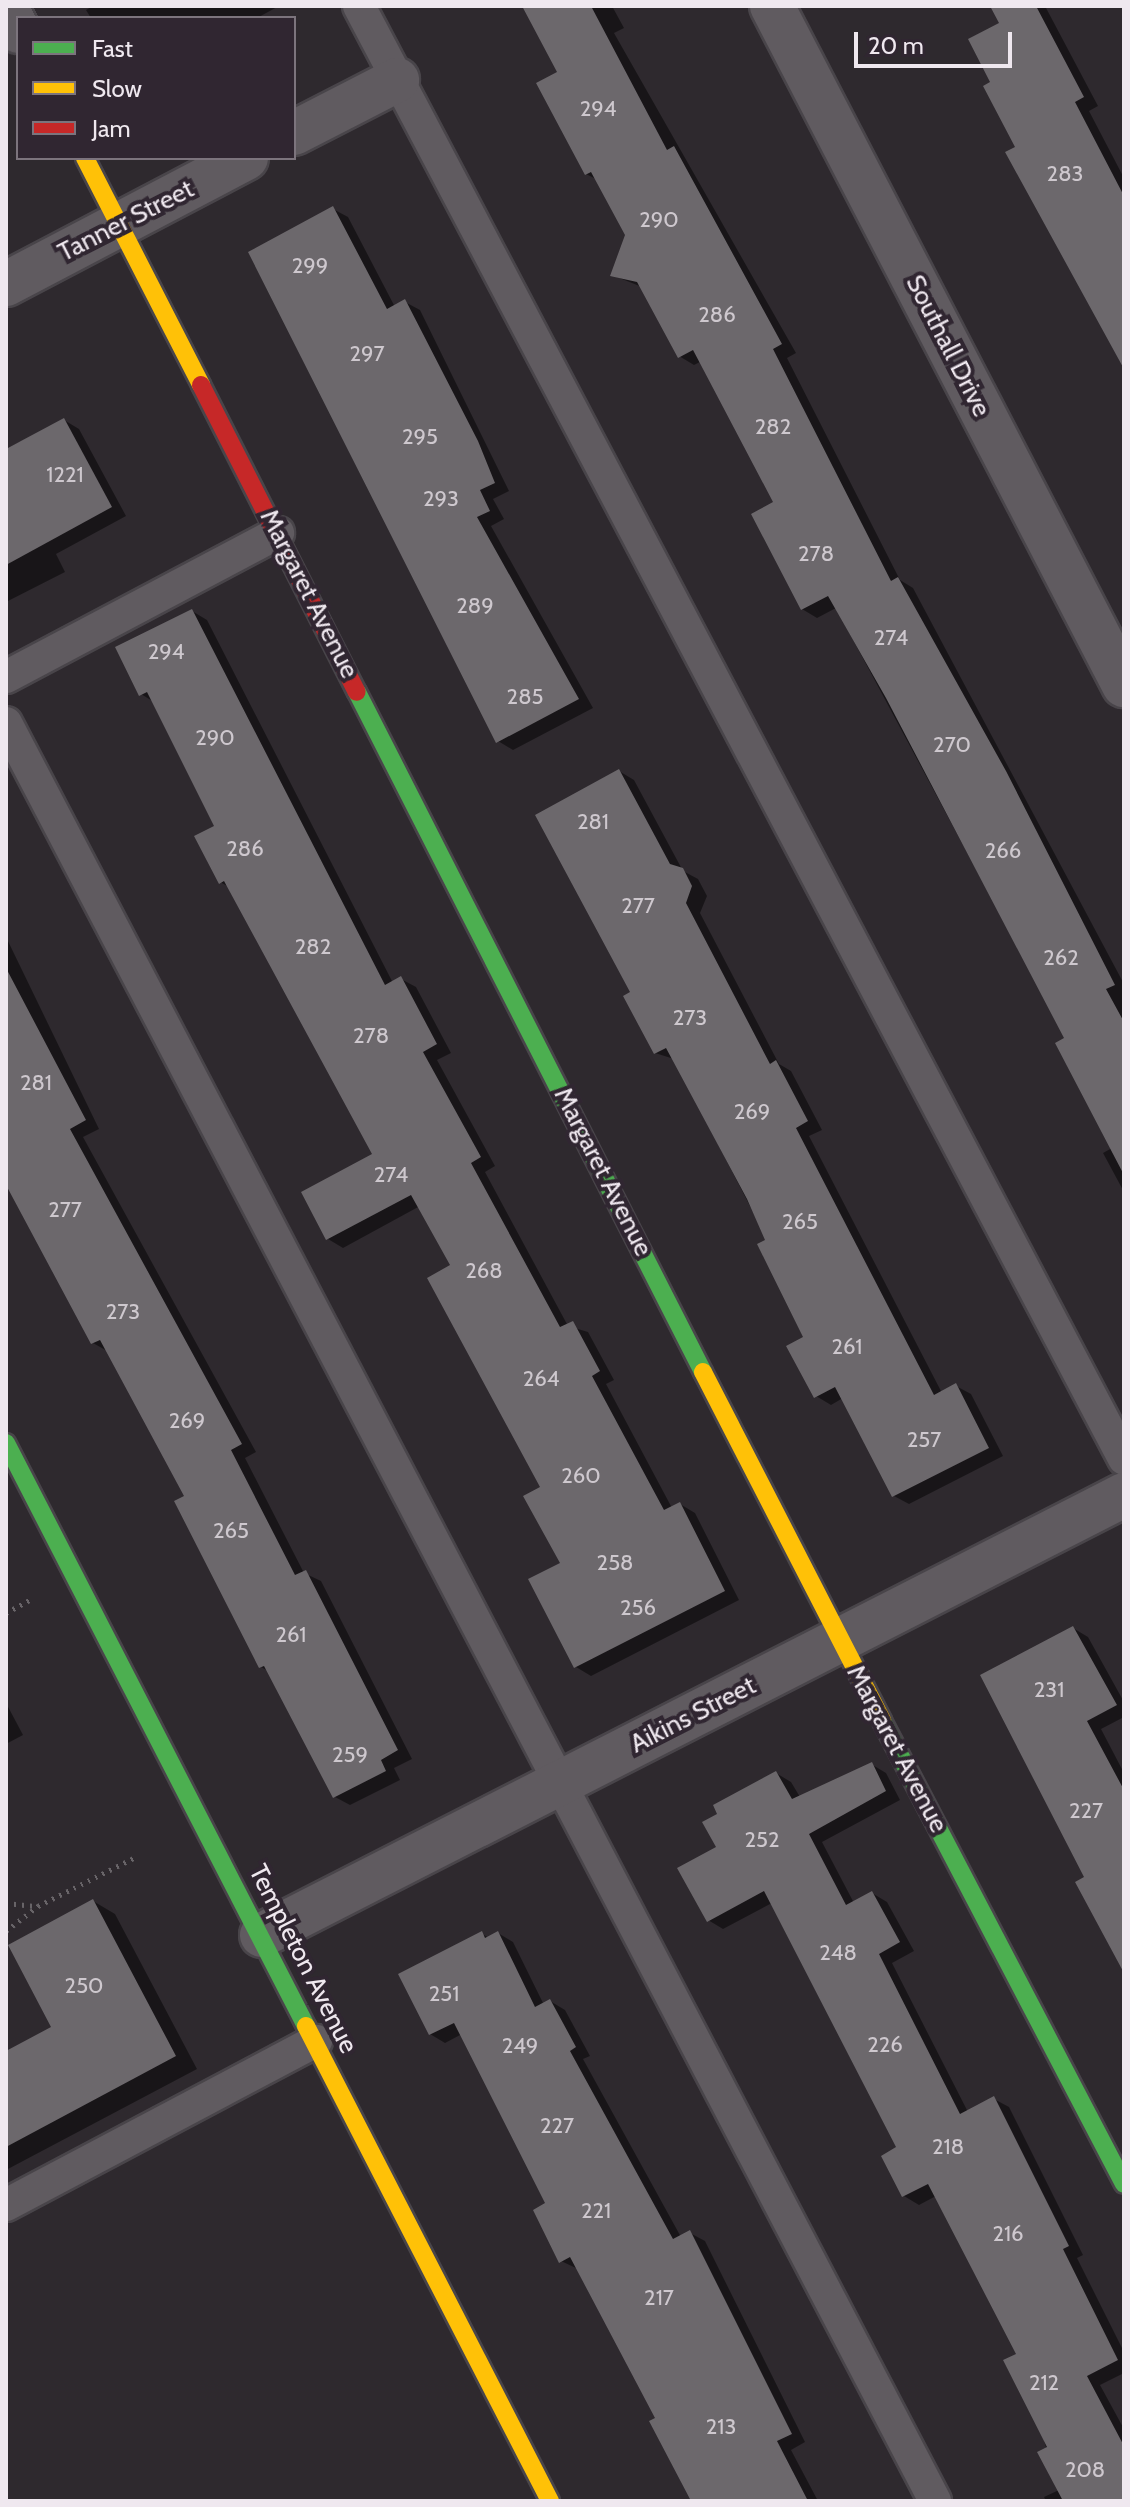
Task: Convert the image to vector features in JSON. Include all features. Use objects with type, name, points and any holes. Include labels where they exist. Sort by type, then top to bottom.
[{"type":"street","name":"Southall Drive","points":[[772,6],[1124,685]]},
{"type":"street","points":[[6,8],[16,27]]},
{"type":"street","points":[[296,132],[397,80]]},
{"type":"street","name":"Margaret Avenue","points":[[86,160],[840,1640],[1124,2184]]},
{"type":"street","name":"Tanner Street","points":[[6,284],[242,160]]},
{"type":"street","name":"Templeton Avenue","points":[[6,1443],[262,1935],[550,2501]]},
{"type":"street","name":"Aikins Street","points":[[262,1935],[1124,1495]]},
{"type":"lane","points":[[359,6],[1124,1459]]},
{"type":"lane","points":[[6,677],[278,533]]},
{"type":"lane","points":[[6,723],[563,1781],[935,2501]]},
{"type":"lane","points":[[6,2205],[316,2041]]},
{"type":"path","points":[[6,1931],[38,1906],[134,1858]]},
{"type":"path","points":[[6,1903],[38,1906]]},
{"type":"building","points":[[522,6],[591,6],[667,150],[674,146],[782,344],[773,349],[891,581],[898,577],[1006,771],[1115,985],[1106,989],[1124,1022],[1124,1175],[1055,1043],[1064,1038],[886,698],[828,596],[801,610],[751,514],[773,502],[693,350],[678,358],[637,282],[610,276],[625,235],[591,172],[585,175],[536,83],[557,72]]},
{"type":"building","points":[[990,6],[1036,6],[1084,97],[1075,102],[1124,196],[1124,369],[1005,152],[1015,147],[983,86],[990,82],[968,39],[999,23]]},
{"type":"building","points":[[333,206],[387,309],[405,299],[478,441],[495,483],[480,490],[490,511],[477,517],[579,699],[496,743],[248,252]]},
{"type":"building","points":[[64,418],[112,507],[6,565],[6,449]]},
{"type":"building","points":[[192,609],[385,985],[401,976],[437,1044],[423,1052],[481,1157],[471,1163],[560,1327],[573,1321],[600,1371],[592,1376],[664,1510],[680,1502],[725,1591],[574,1668],[528,1579],[560,1563],[523,1496],[540,1487],[427,1278],[450,1265],[411,1195],[326,1240],[301,1192],[372,1154],[224,881],[219,884],[194,836],[214,826],[147,692],[139,696],[115,647]]},
{"type":"building","points":[[619,769],[670,864],[683,868],[692,886],[686,903],[770,1064],[776,1060],[808,1121],[796,1128],[934,1395],[956,1383],[989,1448],[892,1497],[835,1387],[814,1398],[786,1346],[803,1337],[757,1244],[765,1240],[747,1199],[666,1048],[654,1054],[623,996],[630,992],[535,815]]},
{"type":"building","points":[[6,968],[86,1120],[70,1129],[242,1444],[231,1450],[295,1575],[306,1570],[398,1750],[381,1760],[386,1771],[333,1798],[264,1666],[259,1668],[174,1501],[184,1496],[100,1340],[91,1344],[6,1185]]},
{"type":"building","points":[[1073,1626],[1117,1705],[1087,1721],[1124,1790],[1124,1973],[1075,1882],[1084,1877],[980,1675]]},
{"type":"building","points":[[872,1762],[886,1791],[809,1834],[846,1905],[872,1891],[900,1942],[879,1954],[960,2114],[994,2096],[1069,2246],[1063,2249],[1118,2360],[1087,2376],[1124,2446],[1124,2501],[1063,2501],[1037,2452],[1047,2447],[1003,2360],[1016,2354],[928,2184],[902,2197],[881,2156],[896,2147],[764,1891],[707,1922],[677,1868],[716,1847],[702,1822],[717,1814],[713,1805],[776,1771],[792,1799]]},
{"type":"building","points":[[93,1899],[176,2056],[6,2147],[6,2051],[51,2027],[8,1945]]},
{"type":"building","points":[[482,1931],[485,1938],[498,1931],[535,2007],[550,1999],[576,2047],[570,2051],[673,2239],[690,2230],[792,2434],[777,2441],[808,2501],[691,2501],[649,2421],[655,2418],[570,2257],[559,2263],[533,2210],[545,2203],[454,2023],[429,2035],[398,1974]]},
{"type":"traffic: fast","points":[[357,692],[703,1372]]},
{"type":"traffic: fast","points":[[6,1443],[306,2026]]},
{"type":"traffic: fast","points":[[882,1721],[1124,2184]]},
{"type":"traffic: slow","points":[[86,160],[201,385]]},
{"type":"traffic: slow","points":[[703,1372],[882,1721]]},
{"type":"traffic: slow","points":[[306,2026],[550,2501]]},
{"type":"traffic: jam","points":[[201,385],[357,692]]}]
